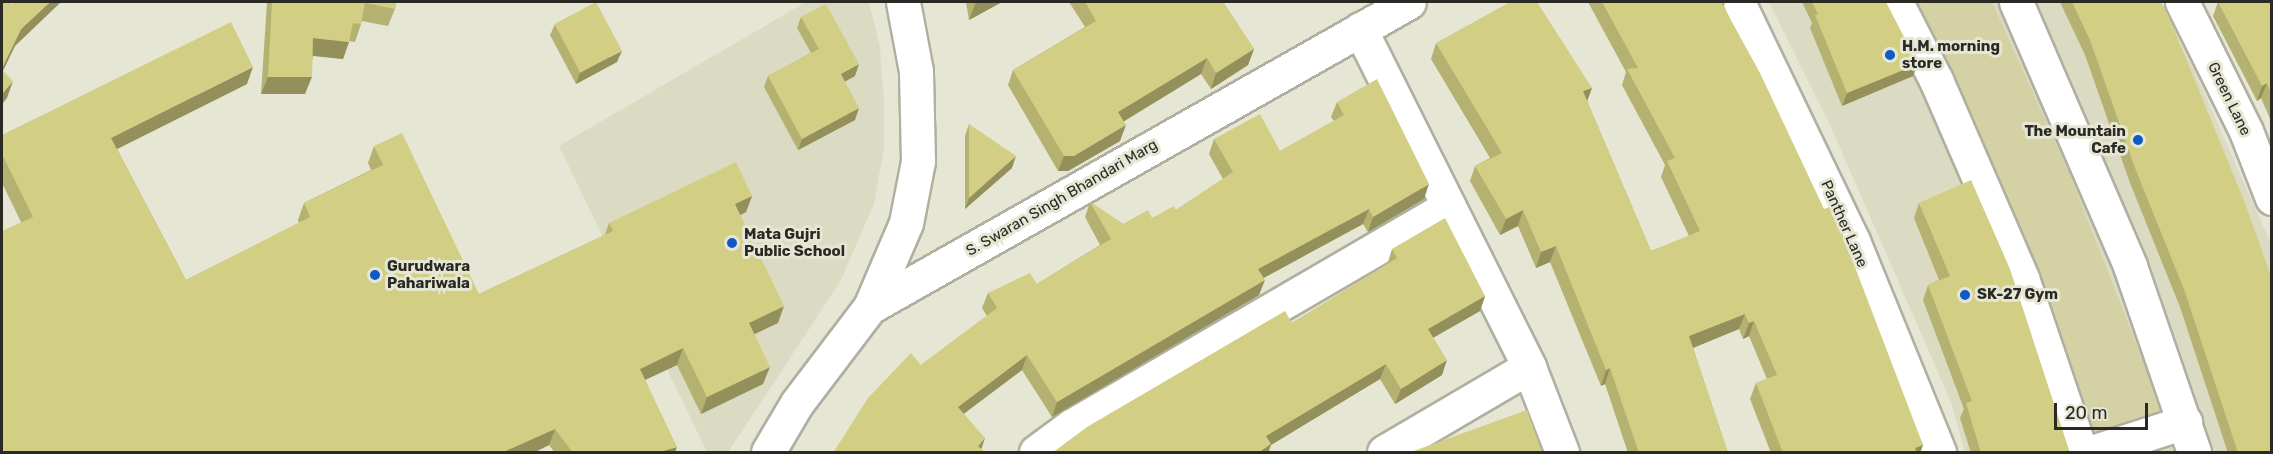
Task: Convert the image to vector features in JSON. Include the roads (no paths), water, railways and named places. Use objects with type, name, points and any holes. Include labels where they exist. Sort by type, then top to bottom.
[{"type":"street","points":[[870,307],[906,222],[918,160],[916,71],[903,2]]},
{"type":"street","name":"S. Swaran Singh Bhandari Marg","points":[[768,453],[797,403],[870,307],[1409,2]]},
{"type":"street","name":"Panther Lane","points":[[1738,2],[1853,241],[1938,453]]},
{"type":"street","points":[[1896,2],[1936,80],[2022,278],[2081,453]]},
{"type":"street","points":[[2016,2],[2130,266],[2194,453]]},
{"type":"street","name":"Green Lane","points":[[2182,2],[2246,131],[2271,198]]},
{"type":"street","points":[[1360,29],[1529,367],[1562,453]]},
{"type":"street","points":[[1036,453],[1081,420],[1449,206]]},
{"type":"street","points":[[1384,453],[1529,367]]},
{"type":"street","points":[[2092,453],[2185,422]]},
{"type":"place","name":"H.M. morning store","points":[[1890,55]]},
{"type":"place","name":"The Mountain Cafe","points":[[2138,140]]},
{"type":"place","name":"Mata Gujri Public School","points":[[732,243]]},
{"type":"place","name":"Gurudwara Pahariwala","points":[[375,275]]},
{"type":"place","name":"SK-27 Gym","points":[[1965,295]]}]
